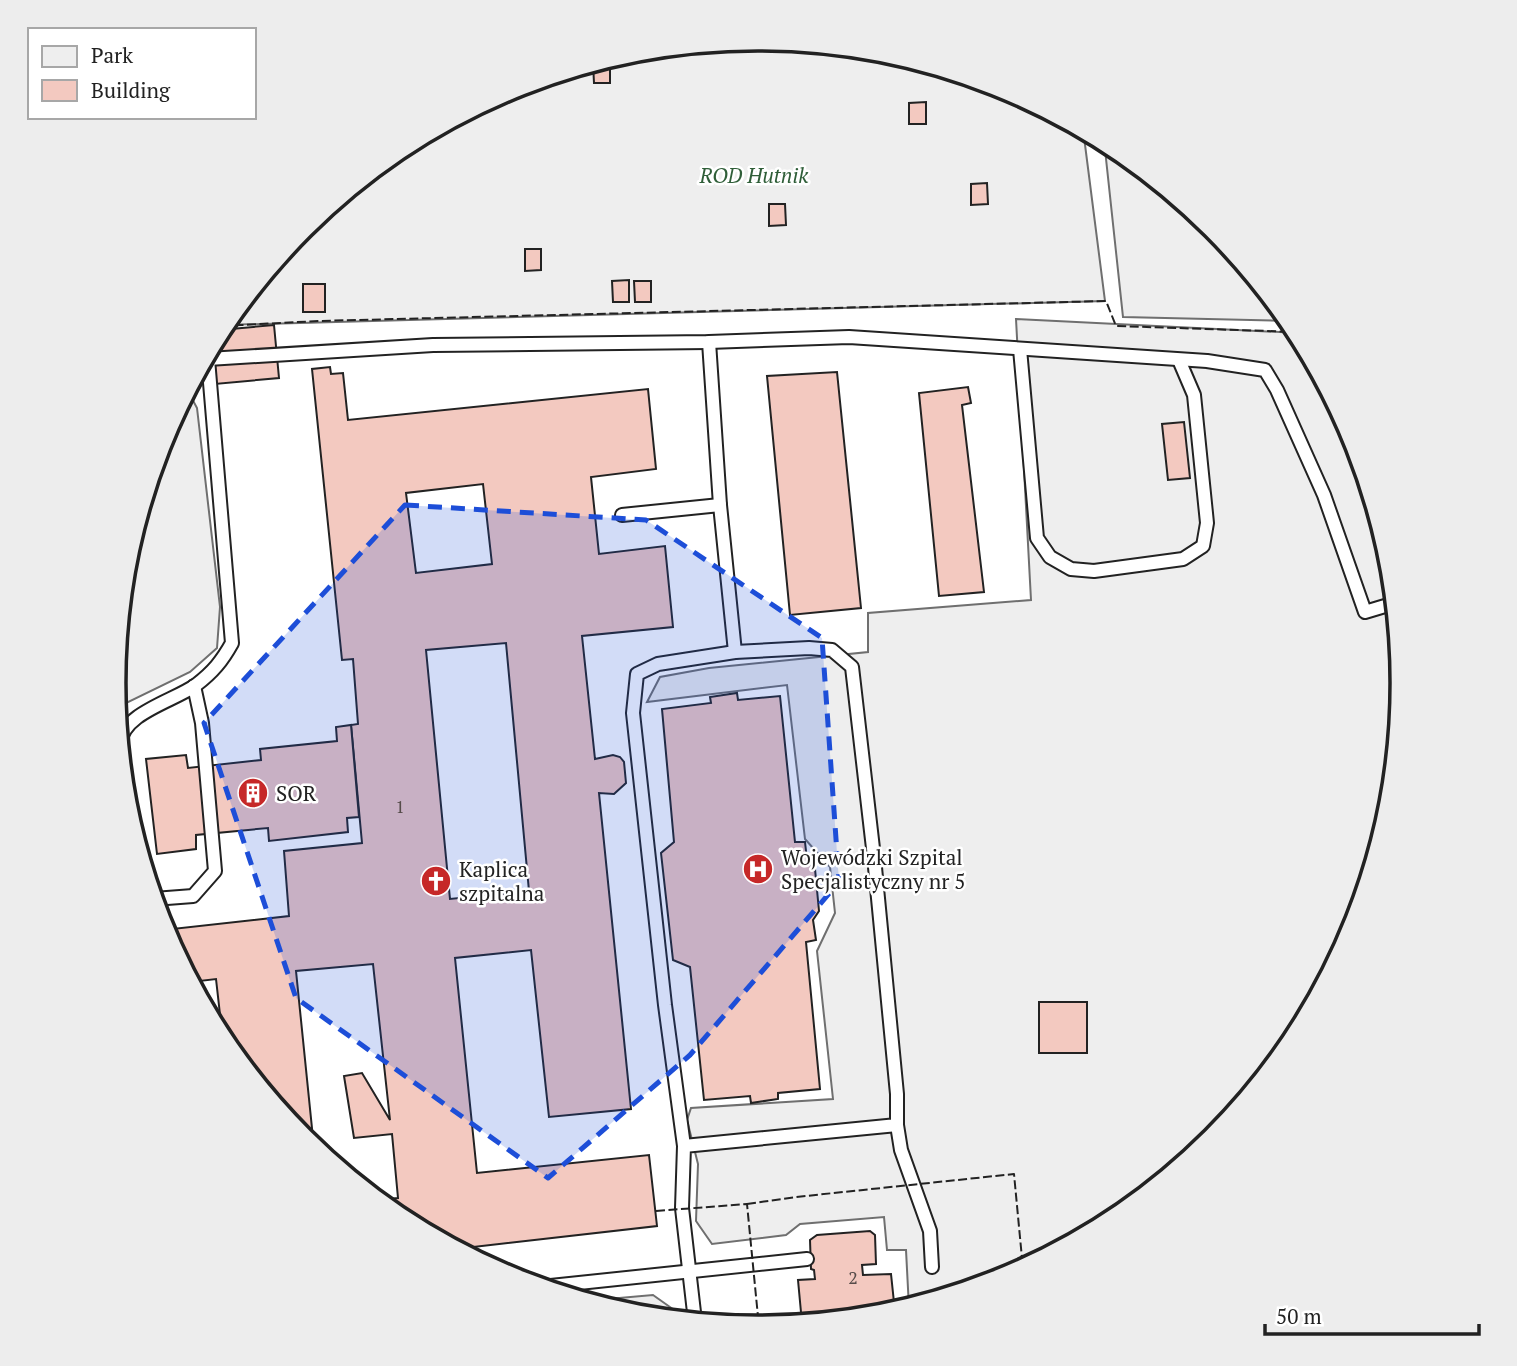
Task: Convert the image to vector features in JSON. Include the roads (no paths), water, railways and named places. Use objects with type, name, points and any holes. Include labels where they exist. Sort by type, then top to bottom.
[{"type":"lane","points":[[216,358],[433,345],[709,342],[849,337],[1207,361],[1265,370],[1277,390],[1324,495],[1366,612],[1386,606]]},
{"type":"lane","points":[[709,342],[720,505],[735,652]]},
{"type":"lane","points":[[1020,349],[1032,510],[1037,538],[1050,557],[1071,569],[1094,572],[1183,559],[1203,546],[1207,523],[1194,395],[1179,360]]},
{"type":"lane","points":[[128,725],[133,719],[194,686],[221,663],[232,643],[207,374]]},
{"type":"lane","points":[[622,515],[720,505]]},
{"type":"lane","points":[[694,1312],[682,1208],[684,1146],[665,1005],[633,713],[637,674],[659,664],[735,652],[808,648],[832,650],[852,667],[886,966],[897,1094],[897,1125],[901,1150],[930,1231],[932,1267]]},
{"type":"lane","points":[[165,899],[193,896],[215,872],[202,723],[194,686]]},
{"type":"lane","points":[[684,1146],[897,1125]]},
{"type":"lane","points":[[564,1285],[807,1259]]},
{"type":"place","name":"SOR","points":[[253,793]]},
{"type":"place","name":"Wojewódzki Szpital Specjalistyczny nr 5","points":[[758,869]]},
{"type":"place","name":"Kaplica szpitalna","points":[[436,881]]},
{"type":"park label","name":"ROD Hutnik","points":[[754,175]]}]
